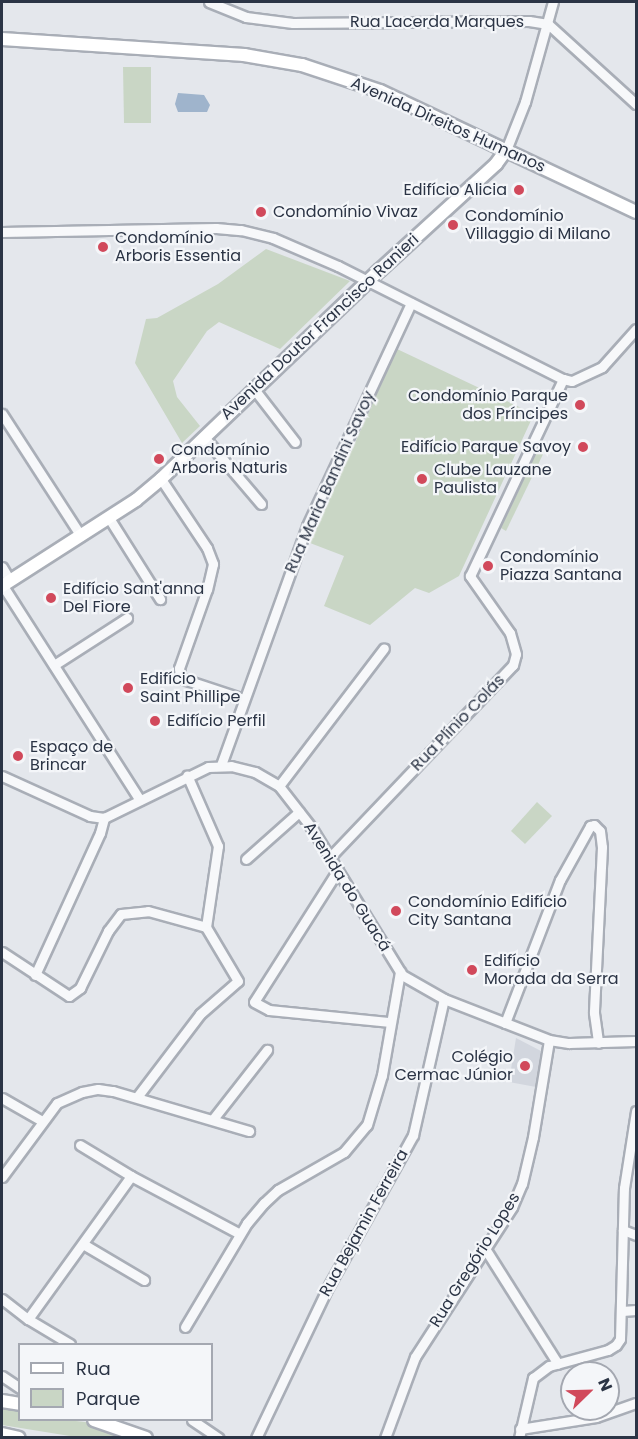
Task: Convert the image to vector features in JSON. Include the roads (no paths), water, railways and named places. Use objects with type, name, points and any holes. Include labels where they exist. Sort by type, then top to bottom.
[{"type":"main road","name":"Avenida Direitos Humanos","points":[[2,39],[201,51],[278,60],[380,91],[636,212]]},
{"type":"main road","name":"Avenida Doutor Francisco Ranieri","points":[[5,584],[109,518],[161,479],[204,436],[496,164],[506,150]]},
{"type":"main road","points":[[2,1401],[18,1404]]},
{"type":"main road","points":[[100,1421],[146,1437]]},
{"type":"main road","points":[[2,1434],[19,1437]]},
{"type":"street","name":"Rua Lacerda Marques","points":[[209,2],[246,17],[293,22],[529,21],[548,24],[636,104]]},
{"type":"street","name":"Avenida Doutor Francisco Ranieri","points":[[506,150],[525,102],[548,24],[552,2]]},
{"type":"street","points":[[2,232],[216,228],[241,230],[273,238],[368,282],[562,379],[572,381],[602,368],[636,329]]},
{"type":"street","name":"Rua Maria Bandini Savoy","points":[[221,765],[307,526],[411,303]]},
{"type":"street","name":"Rua Plínio Colás","points":[[331,856],[513,665],[516,654],[510,633],[470,576],[562,379]]},
{"type":"street","points":[[254,389],[295,442]]},
{"type":"street","points":[[2,414],[81,536]]},
{"type":"street","points":[[204,436],[261,504]]},
{"type":"street","points":[[161,479],[207,549],[213,564],[207,589],[178,668],[180,678],[244,699]]},
{"type":"street","points":[[109,518],[160,599]]},
{"type":"street","points":[[2,567],[5,584],[140,800]]},
{"type":"street","points":[[54,665],[127,618]]},
{"type":"street","points":[[279,786],[384,648]]},
{"type":"street","name":"Avenida do Guacá","points":[[104,818],[187,775],[221,765],[255,771],[279,786],[331,856],[400,972],[444,999],[549,1040],[598,1043],[636,1041]]},
{"type":"street","points":[[137,1096],[200,1014],[238,981],[206,927],[218,846],[187,775]]},
{"type":"street","points":[[2,776],[90,816],[104,818],[100,833],[35,975]]},
{"type":"street","points":[[246,859],[299,812]]},
{"type":"street","points":[[505,1023],[560,880],[590,826],[594,825],[600,831],[602,847],[594,1013],[598,1043]]},
{"type":"street","points":[[338,870],[254,1002],[269,1010],[390,1022]]},
{"type":"street","points":[[2,952],[68,996],[75,994],[115,918],[131,911],[148,911],[206,927]]},
{"type":"street","points":[[185,1327],[240,1234],[264,1203],[278,1190],[344,1152],[367,1125],[382,1075],[400,972]]},
{"type":"street","name":"Rua Bejamin Ferreira","points":[[256,1437],[327,1289],[413,1135],[444,999]]},
{"type":"street","name":"Rua Gregório Lopes","points":[[385,1437],[415,1357],[512,1207],[522,1184],[533,1137],[549,1040]]},
{"type":"street","points":[[213,1119],[267,1050]]},
{"type":"street","points":[[2,1177],[57,1103],[82,1092],[98,1089],[137,1096],[249,1131]]},
{"type":"street","points":[[2,1098],[42,1121]]},
{"type":"street","points":[[636,1111],[624,1188],[620,1339],[616,1345],[549,1366],[533,1378],[520,1433],[596,1417],[636,1403]]},
{"type":"street","points":[[80,1145],[131,1176],[240,1234]]},
{"type":"street","points":[[28,1319],[131,1176]]},
{"type":"street","points":[[623,1230],[636,1235]]},
{"type":"street","points":[[83,1244],[144,1280]]},
{"type":"street","points":[[484,1247],[558,1364]]},
{"type":"street","points":[[2,1299],[28,1319],[68,1343]]},
{"type":"street","points":[[622,1311],[636,1310]]},
{"type":"street","points":[[2,1376],[18,1387]]},
{"type":"street","points":[[195,1421],[219,1437]]},
{"type":"water","points":[[178,93],[204,95],[210,105],[207,112],[178,112],[175,104]]},
{"type":"place","name":"Edifício Alicia","points":[[519,190]]},
{"type":"place","name":"Condomínio Vivaz","points":[[261,212]]},
{"type":"place","name":"Condomínio Villaggio di Milano","points":[[453,225]]},
{"type":"place","name":"Condomínio Arboris Essentia","points":[[103,247]]},
{"type":"place","name":"Condomínio Parque dos Príncipes","points":[[580,405]]},
{"type":"place","name":"Edifício Parque Savoy","points":[[583,447]]},
{"type":"place","name":"Condomínio Arboris Naturis","points":[[159,459]]},
{"type":"place","name":"Clube Lauzane Paulista","points":[[422,479]]},
{"type":"place","name":"Condomínio Piazza Santana","points":[[488,566]]},
{"type":"place","name":"Edifício Sant'anna Del Fiore","points":[[51,598]]},
{"type":"place","name":"Edifício Saint Phillipe","points":[[128,688]]},
{"type":"place","name":"Edifício Perfil","points":[[155,721]]},
{"type":"place","name":"Espaço de Brincar","points":[[18,756]]},
{"type":"place","name":"Condomínio Edifício City Santana","points":[[396,911]]},
{"type":"place","name":"Edifício Morada da Serra","points":[[472,970]]},
{"type":"place","name":"Colégio Cermac Júnior","points":[[525,1066]]}]
